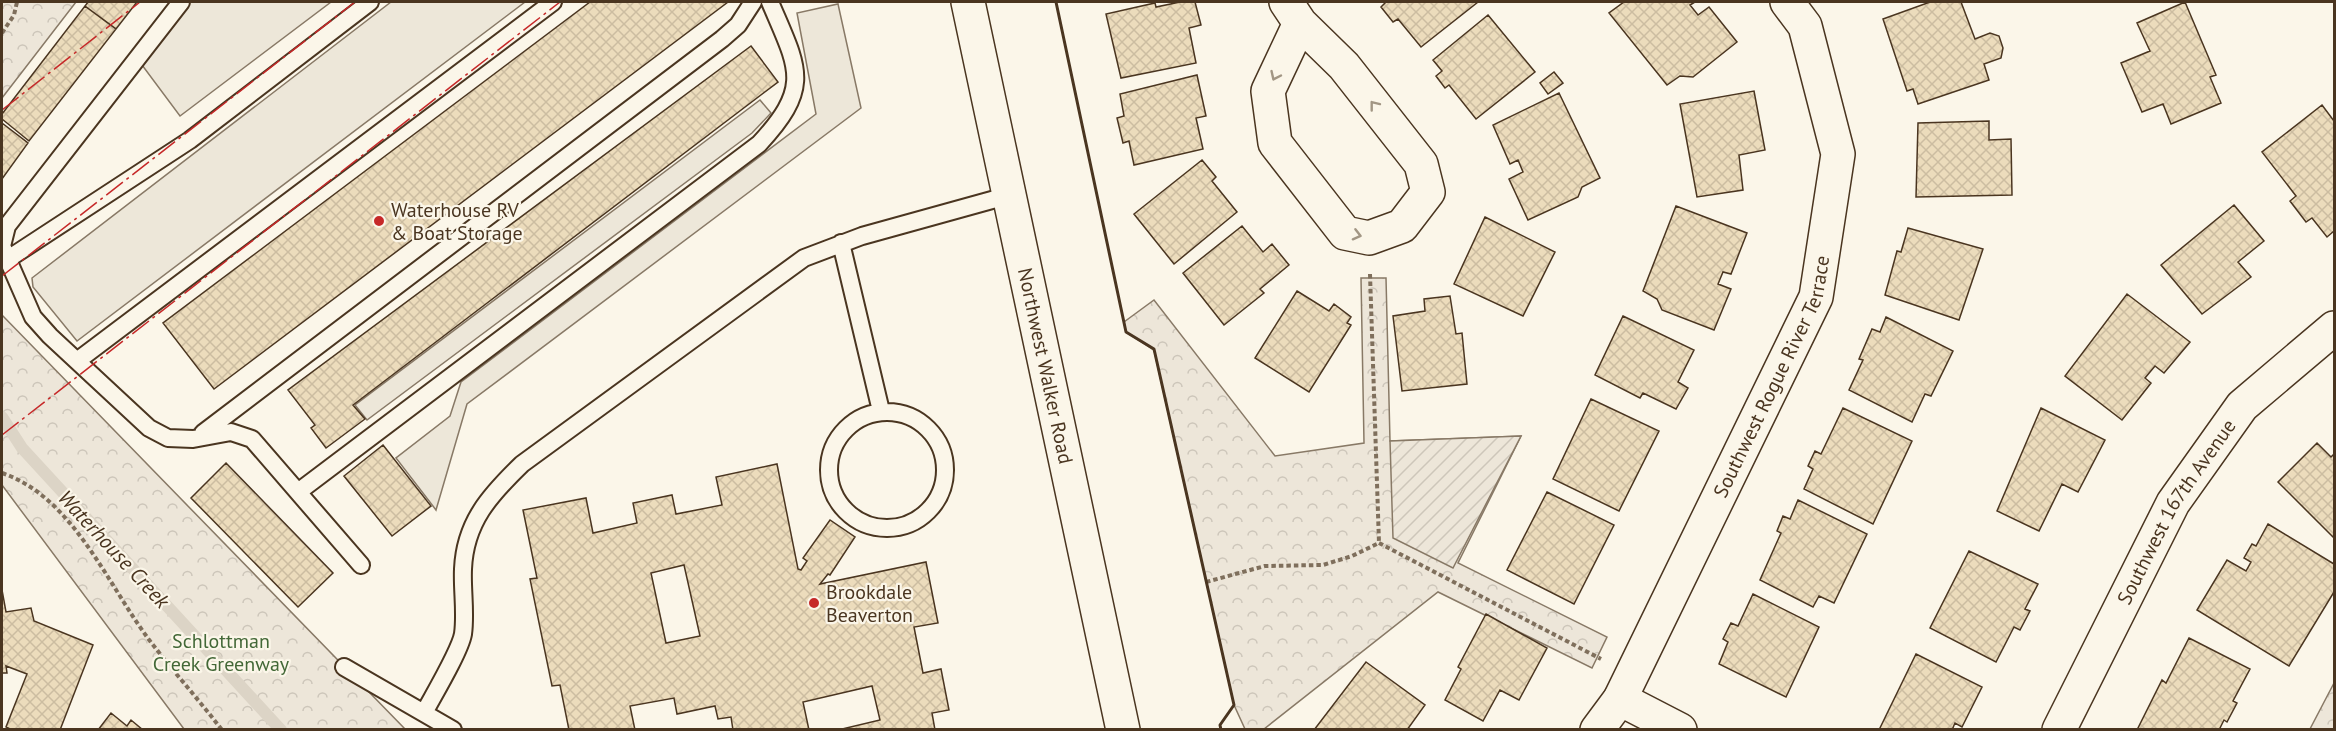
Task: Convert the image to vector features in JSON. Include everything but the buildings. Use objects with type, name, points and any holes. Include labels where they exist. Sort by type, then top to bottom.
[{"type":"street","name":"Northwest Walker Road","points":[[968,2],[1123,729]]},
{"type":"street","name":"Southwest Rogue River Terrace","points":[[1597,729],[1626,687],[1816,297],[1838,154],[1805,26],[1787,2]]},
{"type":"street","points":[[1293,12],[1344,66],[1420,164],[1428,192],[1402,226],[1369,238],[1345,233],[1275,143],[1268,91],[1293,12]]},
{"type":"street","name":"Southwest 167th Avenue","points":[[2059,729],[2173,503],[2242,406],[2334,328]]},
{"type":"street","points":[[1626,687],[1680,729]]},
{"type":"lane","points":[[181,2],[7,226],[2,246],[33,317],[149,428],[168,438],[193,440],[231,432],[252,439],[361,565]]},
{"type":"lane","points":[[8,260],[190,140],[370,2]]},
{"type":"lane","points":[[77,361],[553,2]]},
{"type":"lane","points":[[193,440],[722,39],[738,25],[753,2]]},
{"type":"lane","points":[[298,492],[759,144],[782,120],[792,99],[796,79],[791,51],[770,2]]},
{"type":"lane","points":[[424,713],[462,636],[463,568],[467,538],[477,514],[495,490],[522,464],[804,258],[841,243],[1010,195]]},
{"type":"lane","points":[[841,243],[880,411]]},
{"type":"lane","points":[[880,411],[900,412],[918,420],[932,433],[942,450],[945,469],[942,488],[933,505],[919,519],[901,526],[882,528],[863,523],[847,513],[835,498],[829,480],[829,460],[835,442],[846,427],[862,416],[880,411]]},
{"type":"lane","points":[[344,667],[453,729]]},
{"type":"path","points":[[2,33],[14,15],[18,2]]},
{"type":"path","points":[[1369,238],[1378,543]]},
{"type":"path","points":[[2,473],[23,482],[55,504],[151,642],[222,729]]},
{"type":"path","points":[[1378,543],[1626,687]]},
{"type":"path","points":[[1206,582],[1265,566],[1323,564],[1352,556],[1378,543]]},
{"type":"green space","points":[[2,2],[76,2],[2,98]]},
{"type":"green space","points":[[1361,278],[1386,278],[1390,441],[1521,436],[1458,563],[1607,637],[1592,668],[1438,592],[1264,729],[1245,729],[1234,705],[1154,350],[1126,332],[1124,322],[1154,300],[1275,456],[1364,443]]},
{"type":"green space","name":"Schlottman Creek Greenway","points":[[2,315],[405,729],[184,729],[2,485]]},
{"type":"green space","points":[[1521,436],[1453,568],[1393,538],[1390,441]]},
{"type":"green space","points":[[2334,683],[2334,729],[2310,729]]},
{"type":"shaded area","points":[[190,2],[331,2],[180,116],[142,65]]},
{"type":"shaded area","points":[[391,2],[525,2],[77,341],[33,287],[32,278]]},
{"type":"shaded area","points":[[838,4],[861,108],[467,404],[436,510],[396,458],[450,416],[461,382],[816,114],[797,13]]},
{"type":"shaded area","points":[[760,100],[771,113],[752,133],[367,420],[355,405]]},
{"type":"waterway","name":"Waterhouse Creek","points":[[2,417],[22,448],[281,730]]},
{"type":"wall","points":[[1056,2],[1126,332],[1154,349],[1234,705],[1220,725],[1221,730]]},
{"type":"power","points":[[2,110],[140,2]]},
{"type":"power","points":[[2,276],[355,2]]},
{"type":"power","points":[[2,435],[560,2]]},
{"type":"place","name":"Waterhouse RV & Boat Storage","points":[[379,221]]},
{"type":"place","name":"Brookdale Beaverton","points":[[814,603]]}]
